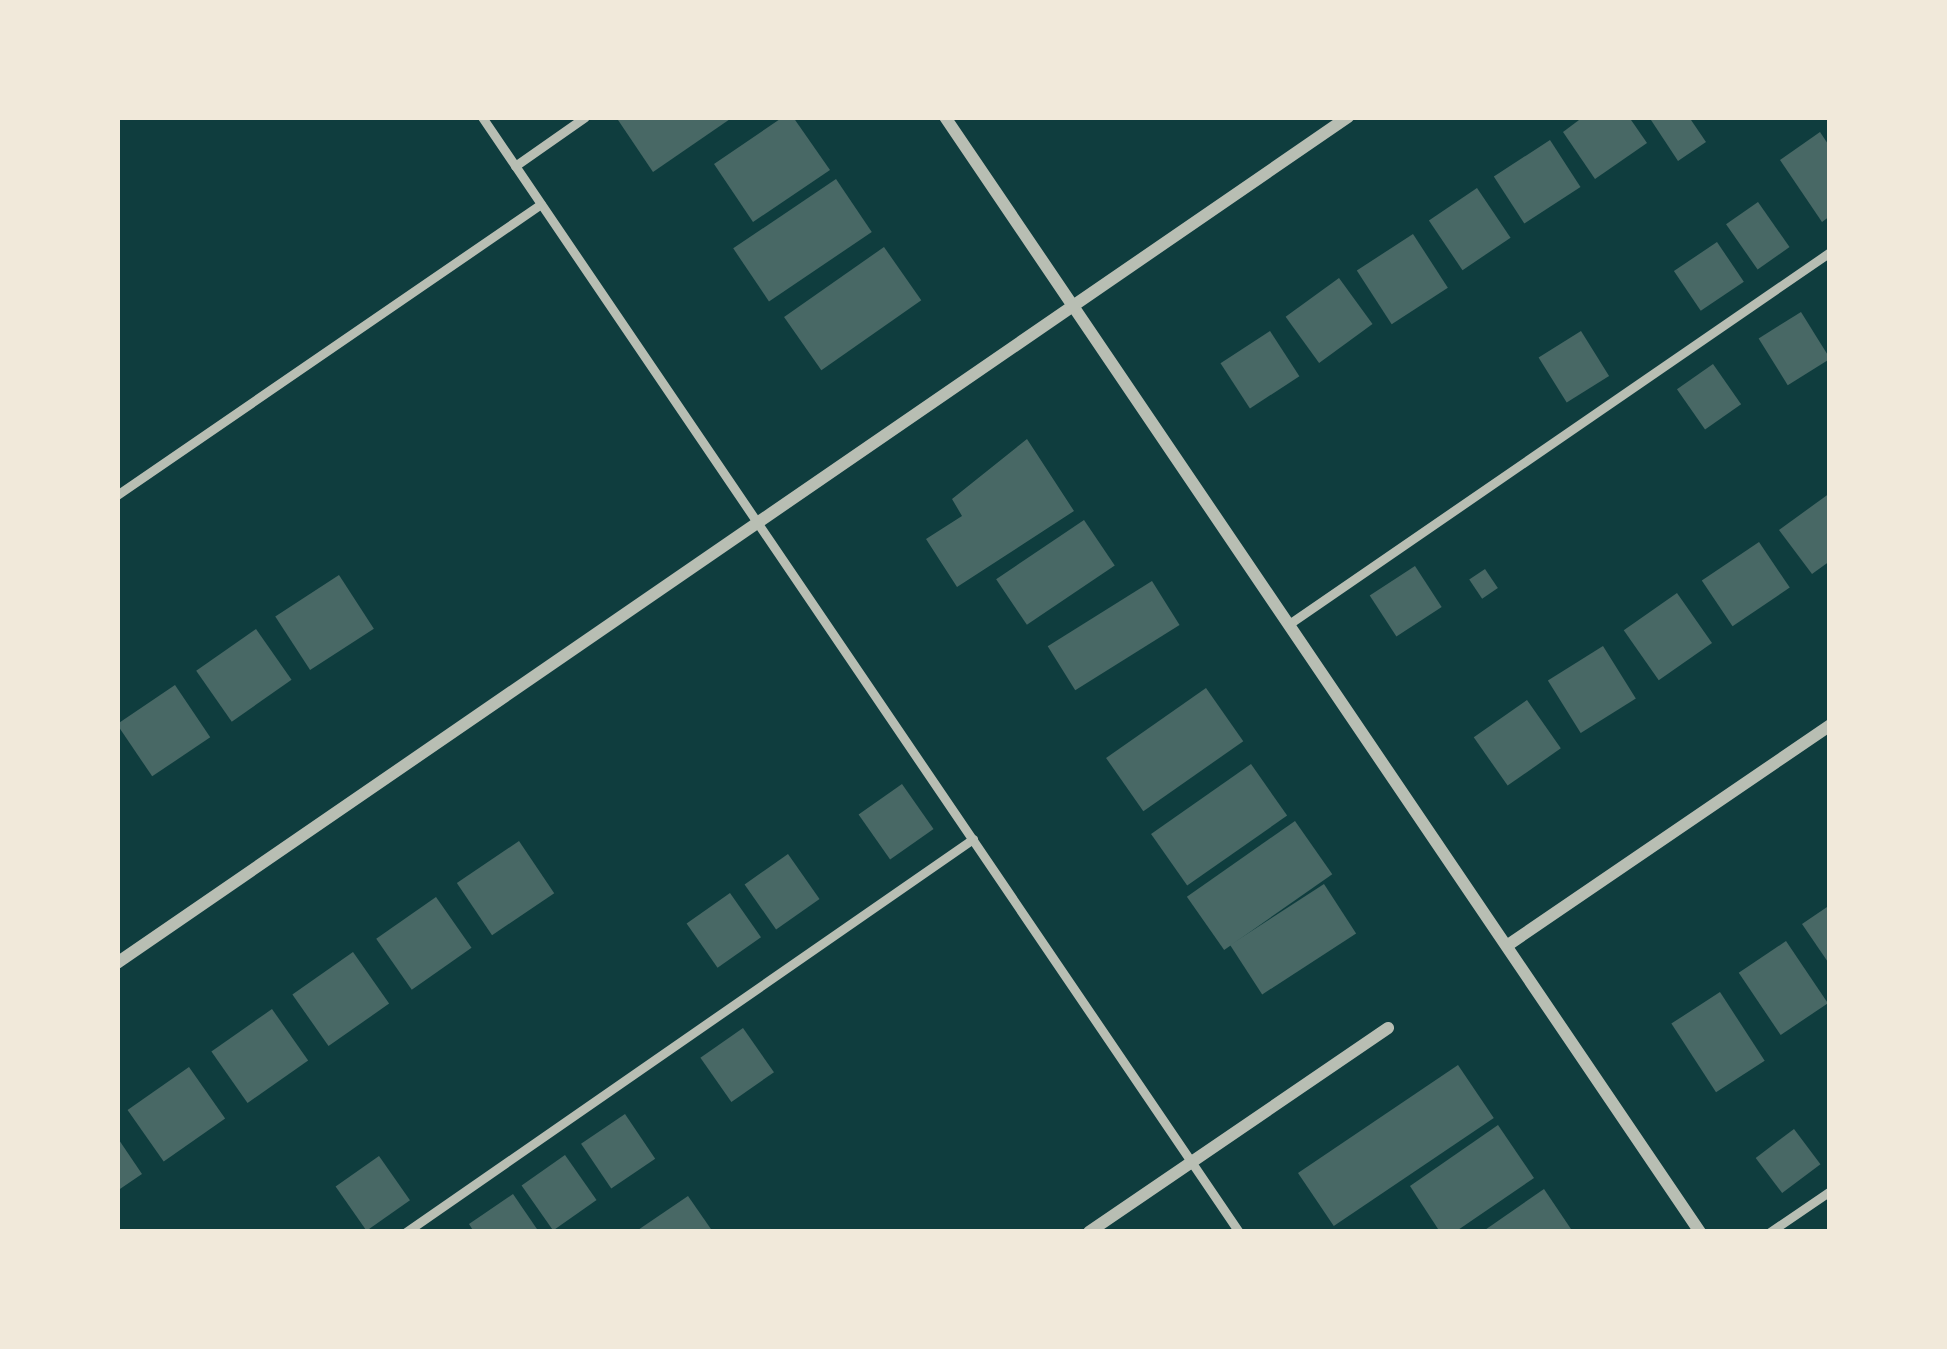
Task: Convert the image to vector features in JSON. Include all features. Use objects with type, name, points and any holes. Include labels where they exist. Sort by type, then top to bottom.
[{"type":"street","points":[[945,117],[1700,1232]]},
{"type":"street","points":[[117,963],[1348,117]]},
{"type":"street","points":[[1508,945],[1830,725]]},
{"type":"street","points":[[1089,1232],[1388,1028]]},
{"type":"lane","points":[[482,117],[1239,1232]]},
{"type":"lane","points":[[515,166],[585,117]]},
{"type":"lane","points":[[117,495],[541,204]]},
{"type":"lane","points":[[1289,624],[1830,252]]},
{"type":"lane","points":[[406,1232],[973,839]]},
{"type":"lane","points":[[1770,1232],[1830,1191]]},
{"type":"building","points":[[616,117],[733,117],[653,172]]},
{"type":"building","points":[[783,117],[793,117],[830,170],[753,222],[714,164]]},
{"type":"building","points":[[1583,117],[1629,117],[1647,143],[1595,179],[1563,132]]},
{"type":"building","points":[[1649,117],[1689,117],[1706,142],[1678,161]]},
{"type":"building","points":[[1820,132],[1830,147],[1830,216],[1822,222],[1780,160]]},
{"type":"building","points":[[1550,140],[1580,187],[1524,223],[1494,176]]},
{"type":"building","points":[[836,179],[872,232],[769,301],[733,248]]},
{"type":"building","points":[[1477,188],[1511,238],[1462,270],[1429,220]]},
{"type":"building","points":[[1758,202],[1790,247],[1758,269],[1726,224]]},
{"type":"building","points":[[1413,234],[1448,288],[1392,324],[1357,270]]},
{"type":"building","points":[[1717,242],[1744,282],[1701,311],[1674,271]]},
{"type":"building","points":[[884,247],[921,300],[821,370],[784,317]]},
{"type":"building","points":[[1339,278],[1373,324],[1319,363],[1286,317]]},
{"type":"building","points":[[1801,312],[1830,359],[1788,385],[1759,338]]},
{"type":"building","points":[[1270,331],[1299,376],[1250,408],[1221,363]]},
{"type":"building","points":[[1581,331],[1609,376],[1567,402],[1539,357]]},
{"type":"building","points":[[1713,364],[1741,404],[1705,429],[1677,389]]},
{"type":"building","points":[[1027,439],[1074,511],[957,587],[926,539],[962,516],[952,499]]},
{"type":"building","points":[[1830,493],[1830,561],[1812,574],[1779,530]]},
{"type":"building","points":[[1084,520],[1115,566],[1027,625],[996,579]]},
{"type":"building","points":[[1759,542],[1790,588],[1733,626],[1702,581]]},
{"type":"building","points":[[1415,566],[1442,607],[1396,637],[1370,595]]},
{"type":"building","points":[[1485,569],[1498,588],[1482,599],[1469,580]]},
{"type":"building","points":[[339,575],[374,629],[310,670],[275,616]]},
{"type":"building","points":[[1152,581],[1180,625],[1075,690],[1048,646]]},
{"type":"building","points":[[1677,593],[1712,643],[1659,680],[1624,630]]},
{"type":"building","points":[[256,629],[292,680],[232,722],[196,671]]},
{"type":"building","points":[[1603,646],[1636,699],[1581,733],[1548,680]]},
{"type":"building","points":[[175,685],[210,737],[152,776],[117,724]]},
{"type":"building","points":[[1206,688],[1243,741],[1143,811],[1106,758]]},
{"type":"building","points":[[1527,700],[1561,748],[1508,786],[1474,737]]},
{"type":"building","points":[[1251,764],[1287,816],[1187,886],[1151,834]]},
{"type":"building","points":[[902,784],[934,829],[890,859],[859,814]]},
{"type":"building","points":[[1295,821],[1332,874],[1224,950],[1187,897]]},
{"type":"building","points":[[519,841],[554,893],[492,935],[457,883]]},
{"type":"building","points":[[788,854],[820,899],[776,929],[745,884]]},
{"type":"building","points":[[1324,884],[1356,933],[1262,994],[1230,945]]},
{"type":"building","points":[[730,893],[761,937],[718,968],[687,923]]},
{"type":"building","points":[[436,897],[472,948],[412,990],[376,939]]},
{"type":"building","points":[[1830,905],[1830,965],[1802,924]]},
{"type":"building","points":[[1786,941],[1828,1003],[1781,1035],[1739,973]]},
{"type":"building","points":[[353,952],[389,1004],[329,1046],[292,994]]},
{"type":"building","points":[[1720,992],[1765,1061],[1716,1092],[1671,1024]]},
{"type":"building","points":[[272,1009],[308,1061],[248,1103],[211,1051]]},
{"type":"building","points":[[743,1028],[774,1072],[731,1102],[700,1058]]},
{"type":"building","points":[[1458,1065],[1494,1118],[1334,1226],[1298,1173]]},
{"type":"building","points":[[189,1067],[225,1119],[164,1162],[128,1110]]},
{"type":"building","points":[[625,1114],[655,1159],[611,1188],[581,1144]]},
{"type":"building","points":[[1498,1125],[1534,1178],[1455,1232],[1440,1232],[1410,1186]]},
{"type":"building","points":[[1794,1129],[1820,1164],[1782,1193],[1756,1158]]},
{"type":"building","points":[[117,1137],[142,1174],[117,1191]]},
{"type":"building","points":[[565,1155],[597,1200],[553,1230],[522,1185]]},
{"type":"building","points":[[379,1156],[410,1200],[367,1231],[336,1186]]},
{"type":"building","points":[[1544,1189],[1573,1232],[1482,1232]]},
{"type":"building","points":[[513,1194],[539,1232],[474,1232],[469,1224]]},
{"type":"building","points":[[688,1196],[713,1232],[635,1232]]}]
